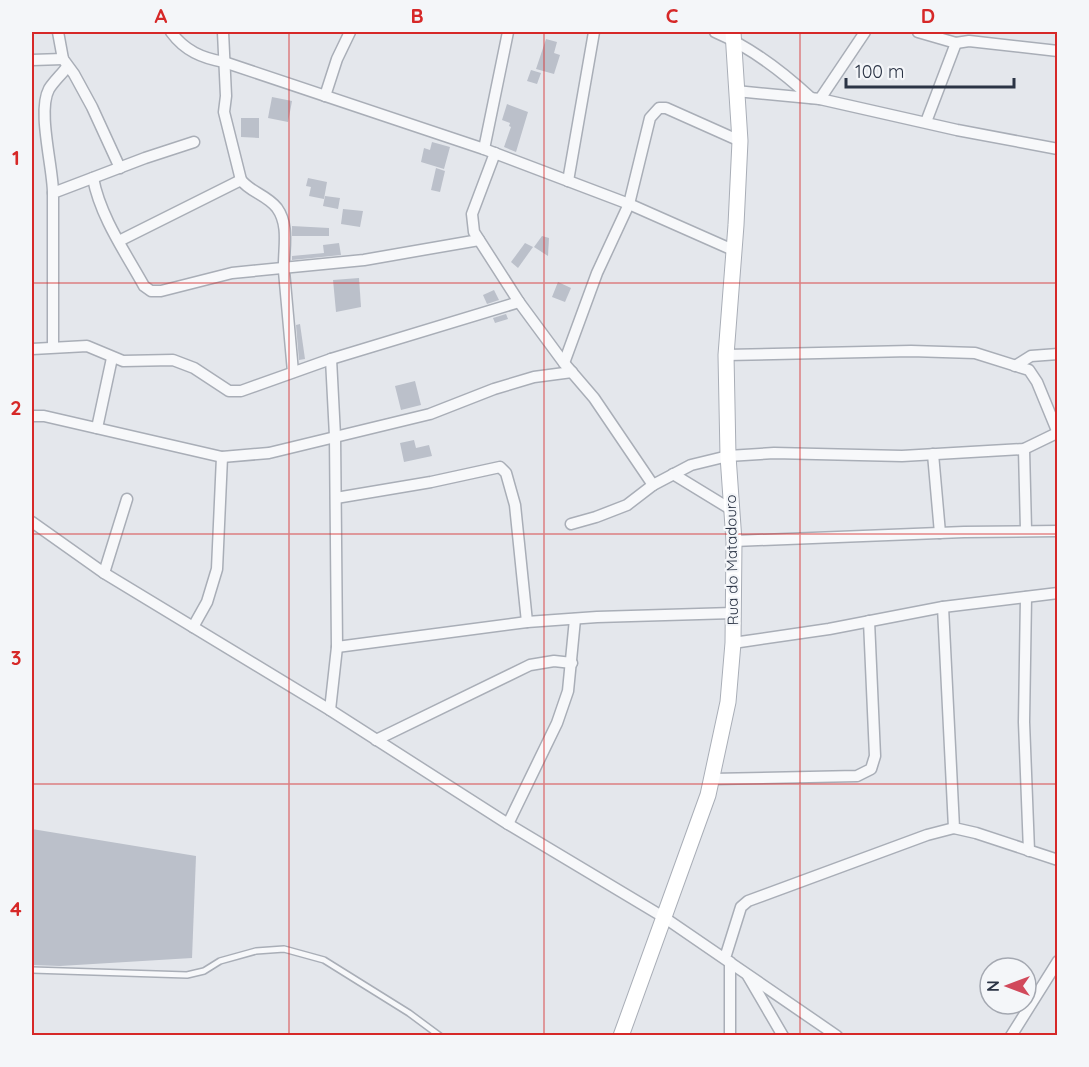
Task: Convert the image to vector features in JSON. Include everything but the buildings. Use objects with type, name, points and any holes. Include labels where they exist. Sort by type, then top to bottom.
[{"type":"street","points":[[58,32],[65,63],[74,74],[92,107],[120,168]]},
{"type":"street","points":[[171,32],[190,51],[205,58],[224,62],[484,149],[629,204],[733,250]]},
{"type":"street","points":[[223,32],[226,96],[224,112],[241,180],[266,197],[276,207],[284,227],[284,268],[293,372]]},
{"type":"street","points":[[325,96],[337,59],[350,32]]},
{"type":"street","points":[[484,149],[508,32]]},
{"type":"street","points":[[568,181],[594,32]]},
{"type":"street","points":[[715,32],[733,35],[816,99]]},
{"type":"street","points":[[816,99],[865,32]]},
{"type":"street","points":[[918,32],[956,43],[971,36],[1058,51]]},
{"type":"street","name":"Rua do Matadouro","points":[[621,1035],[708,795],[728,702],[733,643],[734,542],[728,456],[726,355],[740,141],[733,35]]},
{"type":"street","points":[[926,122],[956,43]]},
{"type":"street","points":[[32,60],[65,63]]},
{"type":"street","points":[[53,347],[53,193],[48,161],[45,100],[65,63]]},
{"type":"street","points":[[736,91],[816,99],[845,107],[1058,149]]},
{"type":"street","points":[[564,363],[597,273],[629,204],[650,118],[659,108],[666,108],[740,141]]},
{"type":"street","points":[[53,193],[194,142]]},
{"type":"street","points":[[495,153],[472,214],[472,223],[479,240],[519,302],[564,363],[594,398],[653,485]]},
{"type":"street","points":[[93,178],[95,190],[107,218],[144,286],[151,291],[161,291],[232,273],[364,260],[479,240]]},
{"type":"street","points":[[119,241],[241,180]]},
{"type":"street","points":[[32,349],[87,346],[123,362],[173,360],[194,368],[229,391],[241,390],[331,359],[519,302]]},
{"type":"street","points":[[571,524],[627,505],[653,485],[691,465],[728,456],[774,453],[902,456],[1024,449],[1057,433],[1037,382],[1029,370],[975,353],[911,351],[726,355]]},
{"type":"street","points":[[1015,366],[1031,356],[1058,354]]},
{"type":"street","points":[[96,428],[112,358]]},
{"type":"street","points":[[330,710],[337,647],[335,436],[331,359]]},
{"type":"street","points":[[32,416],[44,416],[234,458],[269,453],[430,414],[494,389],[534,377],[572,372]]},
{"type":"street","points":[[1024,449],[1026,530]]},
{"type":"street","points":[[933,454],[940,533]]},
{"type":"street","points":[[194,627],[207,602],[218,569],[222,457]]},
{"type":"street","points":[[336,498],[431,482],[500,467],[506,473],[514,505],[527,621]]},
{"type":"street","points":[[673,474],[732,510]]},
{"type":"street","points":[[104,573],[127,499]]},
{"type":"street","points":[[32,522],[104,573],[330,710],[508,824],[665,918],[837,1035]]},
{"type":"street","points":[[734,542],[1026,530],[1058,531]]},
{"type":"street","points":[[733,643],[829,629],[943,607],[1058,593]]},
{"type":"street","points":[[1026,597],[1024,722],[1029,851]]},
{"type":"street","points":[[943,607],[954,828]]},
{"type":"street","points":[[337,647],[527,621],[733,613]]},
{"type":"street","points":[[508,824],[557,723],[568,690],[575,619]]},
{"type":"street","points":[[712,779],[857,776],[871,769],[875,756],[868,621]]},
{"type":"street","points":[[376,740],[530,665],[554,661],[572,663]]},
{"type":"street","points":[[730,1035],[728,960],[741,908],[748,901],[927,835],[954,828],[1058,860]]},
{"type":"street","points":[[1011,1035],[1058,961]]},
{"type":"street","points":[[746,973],[783,1035]]},
{"type":"lane","points":[[32,970],[187,975],[204,971],[220,961],[256,951],[284,950],[324,960],[409,1012],[440,1035]]}]
